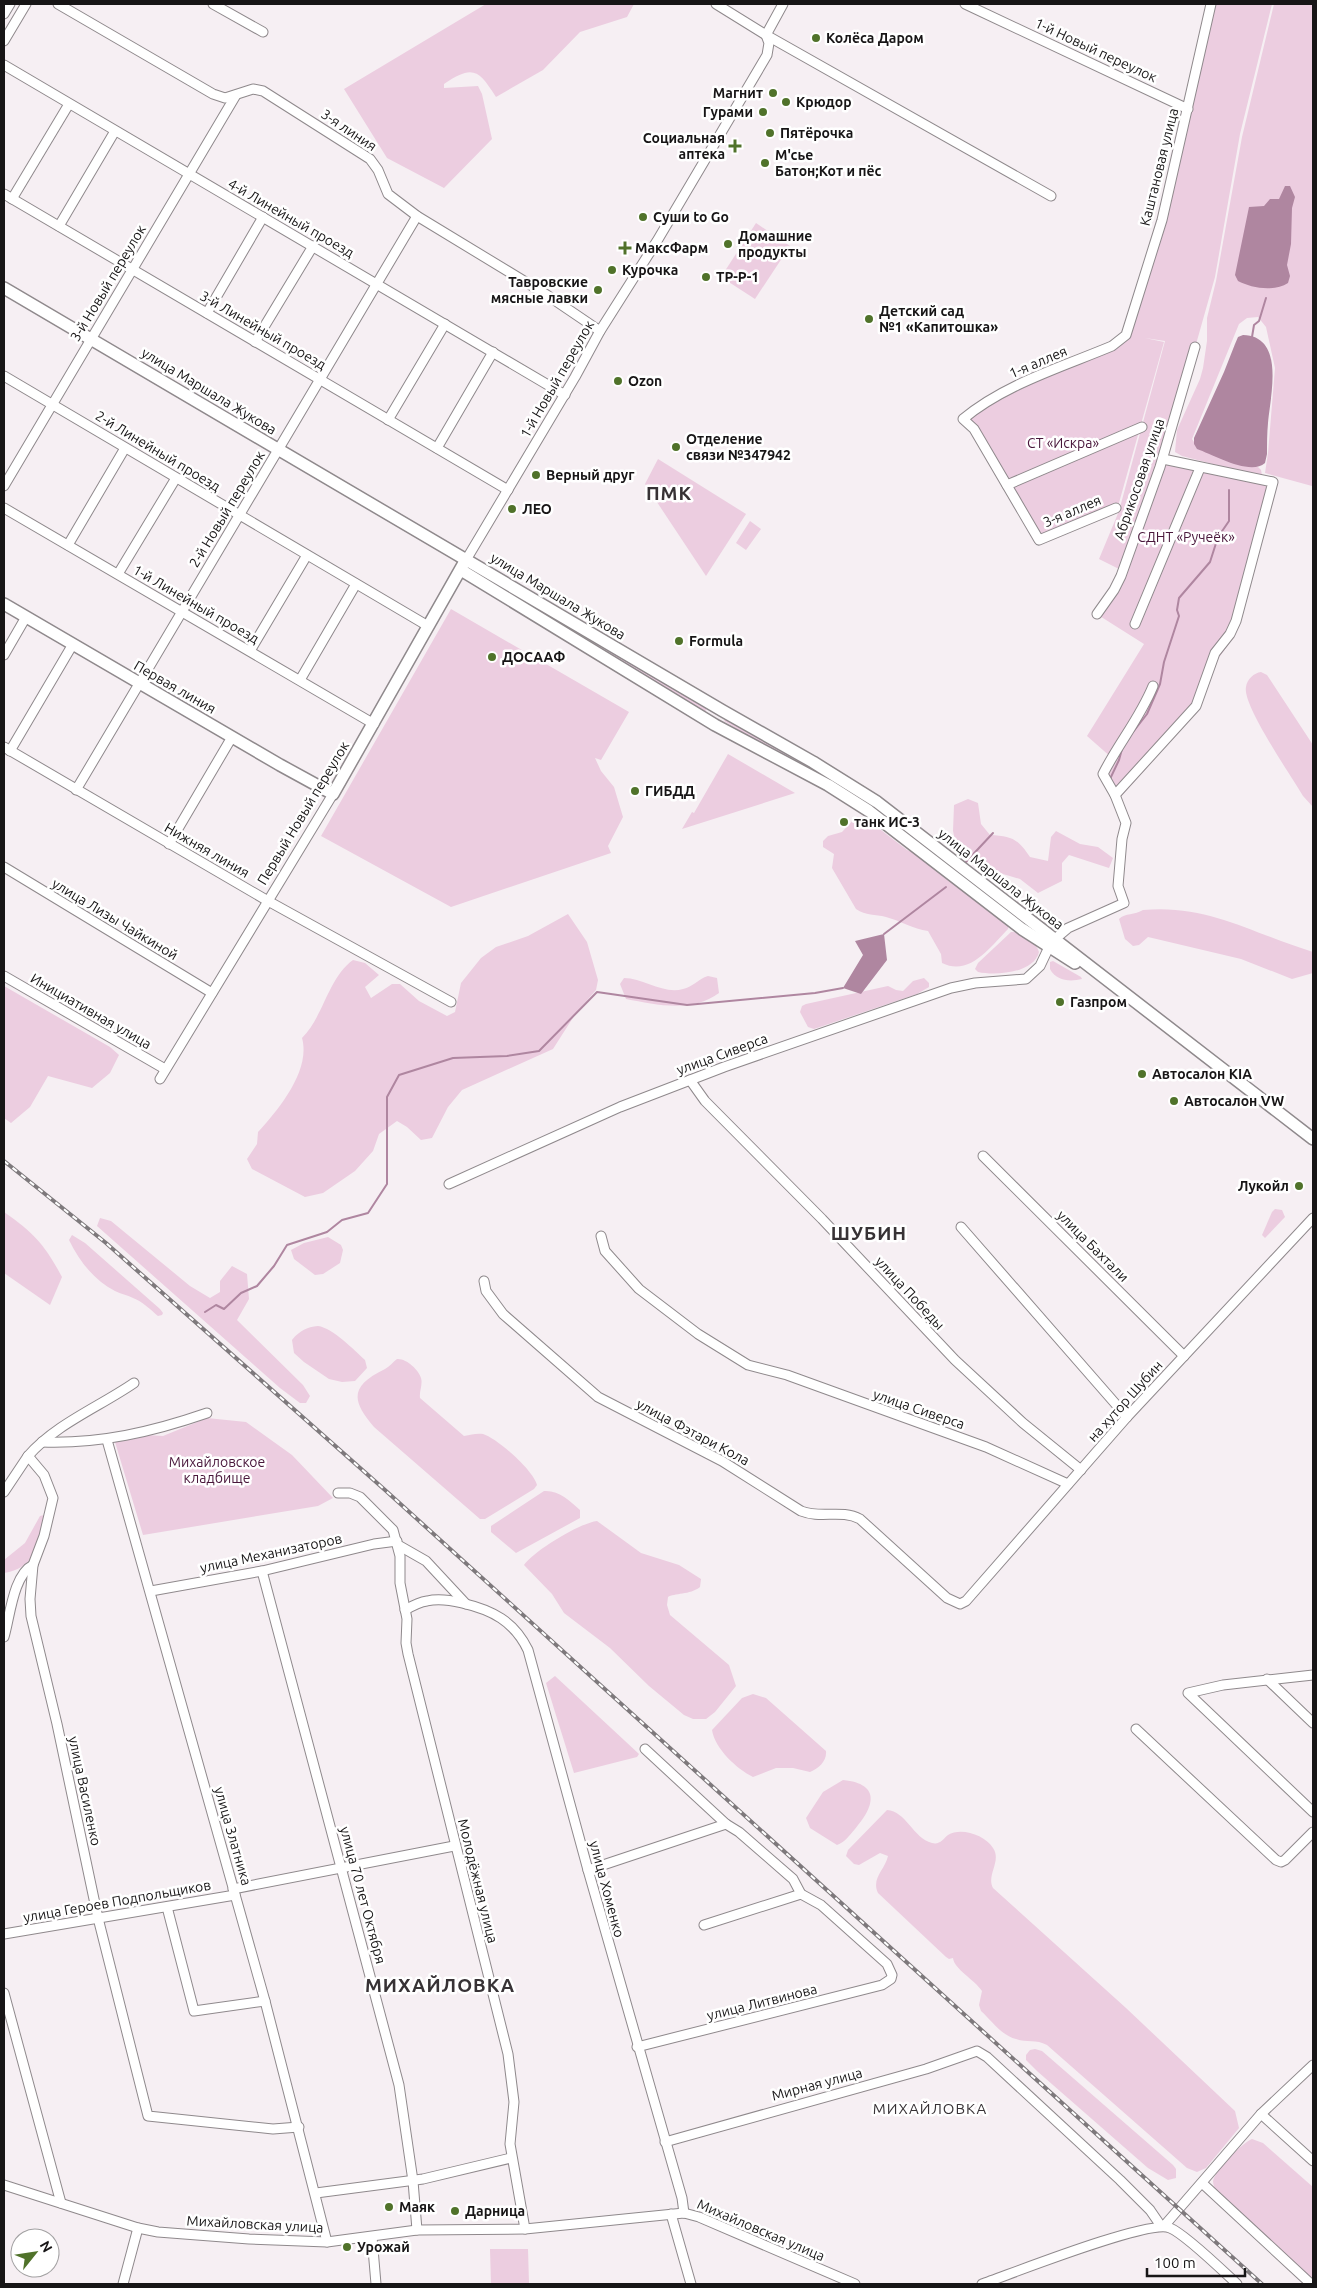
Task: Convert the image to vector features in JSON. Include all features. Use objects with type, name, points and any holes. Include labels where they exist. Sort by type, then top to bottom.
[{"type":"main road","name":"улица Маршала Жукова","points":[[4,288],[278,449],[464,565],[577,641],[715,725],[828,785],[869,811],[1022,929],[1052,943]]},
{"type":"main road","name":"улица Маршала Жукова","points":[[464,565],[585,630],[808,759],[877,802],[1052,943],[1076,960]]},
{"type":"main road","name":"Первый Новый переулок","points":[[333,794],[464,565]]},
{"type":"main road","name":"Первая линия","points":[[4,604],[333,794]]},
{"type":"main road","points":[[577,641],[585,630]]},
{"type":"main road","points":[[715,725],[723,711]]},
{"type":"main road","points":[[1076,960],[1313,1139]]},
{"type":"main road","points":[[1076,960],[1313,1145]]},
{"type":"street","points":[[4,14],[10,4]]},
{"type":"street","points":[[4,41],[26,4]]},
{"type":"street","name":"3-я линия","points":[[58,4],[213,94],[225,98],[253,90],[263,91],[370,158],[378,170],[388,194],[417,216],[547,295],[600,331]]},
{"type":"street","points":[[213,4],[263,32]]},
{"type":"street","points":[[716,4],[1051,196]]},
{"type":"street","name":"1-й Новый переулок","points":[[464,565],[565,395],[600,331],[657,241],[767,55],[769,43],[766,34],[782,4]]},
{"type":"street","name":"1-й Новый переулок","points":[[965,4],[1188,109]]},
{"type":"street","name":"Каштановая улица","points":[[1126,335],[1162,220],[1212,4]]},
{"type":"street","points":[[4,21],[13,26]]},
{"type":"street","name":"4-й Линейный проезд","points":[[4,66],[565,395]]},
{"type":"street","name":"3-й Новый переулок","points":[[4,486],[236,95]]},
{"type":"street","points":[[12,199],[69,104]]},
{"type":"street","points":[[59,226],[115,130]]},
{"type":"street","name":"3-й Линейный проезд","points":[[4,194],[508,490]]},
{"type":"street","name":"2-й Новый переулок","points":[[76,790],[417,216]]},
{"type":"street","points":[[207,313],[263,217]]},
{"type":"street","points":[[256,342],[312,246]]},
{"type":"street","points":[[388,420],[445,324]]},
{"type":"street","name":"1-я аллея","points":[[1007,485],[974,429],[963,419],[981,404],[1000,393],[1112,346],[1126,335]]},
{"type":"street","name":"Абрикосовая улица","points":[[1097,614],[1114,590],[1121,576],[1163,459],[1195,347]]},
{"type":"street","points":[[437,448],[493,352]]},
{"type":"street","name":"2-й Линейный проезд","points":[[4,376],[428,626]]},
{"type":"street","points":[[1007,485],[1142,427]]},
{"type":"street","points":[[68,545],[125,448]]},
{"type":"street","points":[[1115,795],[1196,706],[1215,653],[1230,634],[1236,621],[1273,482],[1163,459]]},
{"type":"street","points":[[1135,624],[1200,468]]},
{"type":"street","points":[[118,574],[176,478]]},
{"type":"street","name":"3-я аллея","points":[[1007,485],[1038,540],[1116,508]]},
{"type":"street","name":"1-й Линейный проезд","points":[[4,508],[374,724]]},
{"type":"street","points":[[250,651],[308,555]]},
{"type":"street","points":[[300,680],[356,584]]},
{"type":"street","points":[[4,655],[26,617]]},
{"type":"street","points":[[7,749],[73,644]]},
{"type":"street","points":[[1052,943],[1068,928],[1124,903],[1118,886],[1122,839],[1126,823],[1115,795],[1103,774],[1113,754],[1144,709],[1153,686]]},
{"type":"street","points":[[169,844],[232,737]]},
{"type":"street","name":"Нижняя линия","points":[[7,749],[268,901],[451,1002]]},
{"type":"street","name":"Первый Новый переулок","points":[[160,1079],[333,794]]},
{"type":"street","name":"улица Лизы Чайкиной","points":[[4,867],[212,993]]},
{"type":"street","name":"улица Сиверса","points":[[449,1184],[620,1107],[690,1080],[951,988],[975,983],[1014,981],[1031,977],[1040,966],[1052,943]]},
{"type":"street","name":"Инициативная улица","points":[[4,976],[165,1069]]},
{"type":"street","name":"улица Победы","points":[[690,1080],[705,1101],[822,1219],[955,1360],[1023,1423],[1082,1470]]},
{"type":"street","name":"улица Бахтали","points":[[983,1156],[1184,1356]]},
{"type":"street","name":"на хутор Шубин","points":[[960,1604],[966,1600],[1127,1417],[1313,1218]]},
{"type":"street","points":[[961,1227],[1127,1417]]},
{"type":"street","name":"улица Сиверса","points":[[601,1236],[605,1251],[639,1289],[698,1334],[739,1360],[787,1375],[986,1447],[1068,1484]]},
{"type":"street","name":"улица Фэтари Кола","points":[[484,1280],[486,1291],[503,1314],[598,1396],[722,1461],[801,1511],[812,1516],[846,1514],[860,1519],[947,1598],[960,1604]]},
{"type":"street","points":[[4,1492],[28,1456],[42,1442],[70,1422],[134,1383]]},
{"type":"street","points":[[42,1442],[107,1440],[164,1428],[207,1413]]},
{"type":"street","name":"улица Златника","points":[[107,1440],[265,2001],[316,2193],[327,2242]]},
{"type":"street","name":"улица Василенко","points":[[28,1456],[44,1475],[53,1498],[44,1536],[33,1565],[30,1599],[31,1616],[98,1918],[148,2116],[273,2129],[299,2127]]},
{"type":"street","points":[[338,1493],[350,1493],[360,1498],[390,1525],[397,1543],[426,1561],[466,1604]]},
{"type":"street","name":"улица Механизаторов","points":[[151,1591],[262,1571],[374,1544],[397,1543]]},
{"type":"street","name":"Молодёжная улица","points":[[397,1543],[408,1654],[454,1846],[508,2054],[514,2102],[510,2144],[511,2158],[525,2229]]},
{"type":"street","points":[[4,1637],[17,1585],[25,1570],[33,1565]]},
{"type":"street","name":"улица 70 лет Октября","points":[[262,1571],[399,2085],[413,2181],[417,2230]]},
{"type":"street","name":"улица Хоменко","points":[[405,1610],[417,1604],[434,1600],[447,1600],[490,1611],[503,1618],[519,1634],[528,1650],[637,2047],[682,2198],[684,2213]]},
{"type":"street","points":[[1313,1675],[1267,1679],[1213,1687],[1188,1693],[1313,1812]]},
{"type":"street","points":[[1267,1679],[1313,1723]]},
{"type":"street","points":[[1136,1729],[1276,1860],[1281,1862],[1285,1860],[1313,1832]]},
{"type":"street","points":[[645,1749],[726,1824],[744,1836],[793,1879],[801,1894],[704,1926]]},
{"type":"street","points":[[588,1870],[726,1824]]},
{"type":"street","name":"улица Героев Подпольщиков","points":[[4,1934],[167,1907],[454,1846]]},
{"type":"street","name":"улица Литвинова","points":[[637,2047],[872,1988],[882,1985],[891,1979],[892,1970],[887,1964],[821,1906],[801,1894]]},
{"type":"street","points":[[167,1907],[194,2011],[265,2001]]},
{"type":"street","points":[[4,1993],[61,2203]]},
{"type":"street","name":"Мирная улица","points":[[665,2142],[926,2069],[977,2051],[987,2057],[1120,2180],[1154,2214],[1163,2226]]},
{"type":"street","points":[[982,2284],[1087,2246],[1163,2226],[1261,2114],[1313,2065]]},
{"type":"street","points":[[1261,2114],[1313,2161]]},
{"type":"street","points":[[316,2193],[368,2185],[413,2181],[511,2158]]},
{"type":"street","points":[[1202,2183],[1311,2284]]},
{"type":"street","name":"Михайловская улица","points":[[4,2185],[138,2228],[190,2236],[327,2242],[417,2230],[525,2229],[684,2213],[699,2217],[855,2284]]},
{"type":"street","points":[[671,2214],[691,2284]]},
{"type":"street","points":[[1163,2226],[1175,2230],[1237,2284]]},
{"type":"street","points":[[123,2284],[138,2228]]},
{"type":"street","points":[[372,2237],[376,2284]]},
{"type":"green space","points":[[486,4],[634,4],[627,17],[580,32],[543,70],[496,97],[485,81],[474,73],[462,74],[444,84],[444,88],[478,86],[482,94],[492,139],[444,188],[387,158],[344,89]]},
{"type":"green space","name":"СДНТ «Ручеёк»","points":[[1214,4],[1272,4],[1240,134],[1215,277],[1165,454],[1278,483],[1234,637],[1215,663],[1201,707],[1117,801],[1103,778],[1112,758],[1087,736],[1144,644],[1095,613],[1121,570],[1099,559],[1119,511],[1165,341],[1145,338],[1164,342],[1117,510],[1042,543],[964,419],[997,395],[1126,335],[1162,220]]},
{"type":"green space","points":[[1274,4],[1313,4],[1312,486],[1265,473],[1275,368],[1266,327],[1258,317],[1247,318],[1239,324],[1192,439],[1196,445],[1257,466],[1261,470],[1262,475],[1259,476],[1182,456],[1175,452],[1177,430],[1203,368],[1207,341],[1207,318],[1216,281],[1242,137]]},
{"type":"green space","points":[[756,223],[790,246],[755,299],[721,277]]},
{"type":"green space","points":[[658,459],[746,514],[706,576],[645,484]]},
{"type":"green space","points":[[750,521],[761,529],[746,550],[736,543]]},
{"type":"green space","points":[[451,609],[629,712],[601,760],[595,758],[601,771],[614,787],[623,817],[608,846],[611,853],[451,907],[321,836]]},
{"type":"green space","points":[[588,634],[708,706],[705,712],[584,640]]},
{"type":"green space","points":[[1261,672],[1267,675],[1313,745],[1313,807],[1303,796],[1279,758],[1252,709],[1246,687],[1251,677]]},
{"type":"green space","points":[[727,717],[841,784],[1040,934],[1037,937],[837,790],[724,721]]},
{"type":"green space","points":[[728,754],[795,793],[682,829],[692,812],[694,813]]},
{"type":"green space","points":[[968,799],[978,803],[981,824],[990,835],[1004,836],[1018,842],[1030,857],[1048,861],[1051,837],[1056,831],[1080,844],[1098,847],[1113,858],[1109,868],[1069,855],[1062,863],[1062,881],[1038,893],[1020,879],[993,871],[957,849],[953,831],[954,805]]},
{"type":"green space","points":[[857,816],[864,817],[907,850],[916,853],[1009,924],[1008,929],[979,958],[962,966],[952,966],[942,963],[941,954],[928,931],[917,929],[886,917],[863,913],[856,909],[832,868],[834,854],[823,847],[823,841],[828,836],[842,832]]},
{"type":"green space","points":[[1167,909],[1210,916],[1313,952],[1313,973],[1292,979],[1241,959],[1148,937],[1139,945],[1133,946],[1125,939],[1119,919],[1143,910]]},
{"type":"green space","points":[[568,914],[587,942],[598,980],[596,990],[576,1013],[553,1049],[462,1090],[448,1107],[432,1138],[421,1140],[407,1127],[397,1121],[379,1134],[373,1151],[355,1171],[323,1193],[305,1197],[252,1169],[247,1159],[257,1144],[258,1132],[284,1101],[298,1076],[304,1050],[302,1038],[316,1019],[338,977],[353,960],[365,963],[379,975],[365,987],[371,998],[392,984],[400,984],[419,1001],[447,1016],[455,1012],[461,983],[481,958],[496,947],[528,936]]},
{"type":"green space","points":[[1011,932],[1023,935],[1035,945],[1039,952],[1036,959],[1022,969],[994,974],[978,972],[975,969],[978,963]]},
{"type":"green space","points":[[1053,961],[1082,979],[1068,980],[1056,976],[1050,969],[1050,962]]},
{"type":"green space","points":[[708,976],[717,978],[719,993],[709,999],[686,1005],[662,1005],[626,999],[620,984],[624,978],[669,990],[676,990],[687,988]]},
{"type":"green space","points":[[924,978],[929,983],[929,987],[917,994],[814,1029],[808,1027],[800,1012],[802,1006],[806,1004],[888,986],[903,991],[913,981]]},
{"type":"green space","points":[[4,986],[110,1047],[119,1055],[110,1073],[92,1088],[48,1076],[30,1107],[11,1123],[4,1118]]},
{"type":"green space","points":[[1275,1209],[1282,1210],[1285,1217],[1265,1238],[1262,1235]]},
{"type":"green space","points":[[4,1212],[38,1240],[62,1277],[50,1305],[4,1273]]},
{"type":"green space","points":[[100,1218],[111,1221],[190,1286],[210,1298],[220,1292],[220,1281],[232,1266],[247,1274],[249,1299],[237,1320],[303,1385],[310,1396],[306,1403],[300,1403],[280,1388],[97,1226]]},
{"type":"green space","points":[[72,1235],[85,1243],[160,1309],[163,1313],[162,1315],[158,1316],[140,1301],[107,1287],[94,1276],[73,1248],[69,1240]]},
{"type":"green space","points":[[328,1237],[341,1245],[343,1250],[340,1263],[323,1274],[315,1275],[294,1259],[291,1250],[304,1243]]},
{"type":"green space","points":[[318,1326],[337,1335],[365,1360],[367,1368],[355,1381],[342,1382],[329,1379],[294,1353],[292,1340],[297,1334],[310,1327]]},
{"type":"green space","points":[[397,1359],[408,1362],[420,1375],[422,1383],[420,1398],[464,1436],[483,1434],[505,1448],[534,1479],[537,1485],[534,1489],[485,1519],[480,1519],[374,1427],[361,1409],[358,1401],[360,1388],[365,1381]]},
{"type":"green space","name":"Михайловское кладбище","points":[[207,1418],[246,1422],[292,1455],[333,1498],[318,1506],[143,1535],[115,1442],[147,1435],[163,1436]]},
{"type":"green space","points":[[544,1491],[555,1492],[568,1500],[580,1510],[580,1518],[516,1553],[491,1532],[491,1526]]},
{"type":"green space","points":[[44,1515],[46,1519],[40,1538],[29,1561],[15,1570],[4,1573],[4,1560],[25,1543],[40,1516]]},
{"type":"green space","points":[[597,1521],[641,1553],[679,1565],[701,1579],[700,1587],[696,1590],[668,1597],[667,1605],[670,1615],[729,1665],[736,1686],[715,1712],[706,1719],[693,1719],[684,1715],[649,1686],[610,1648],[564,1613],[552,1594],[524,1565],[558,1538]]},
{"type":"green space","points":[[555,1676],[639,1754],[637,1757],[574,1773],[546,1683]]},
{"type":"green space","points":[[753,1694],[766,1698],[826,1751],[824,1761],[819,1766],[810,1772],[793,1768],[776,1768],[753,1777],[728,1758],[717,1744],[712,1730],[742,1698]]},
{"type":"green space","points":[[843,1780],[864,1786],[869,1791],[871,1798],[867,1813],[862,1821],[847,1838],[837,1845],[810,1828],[806,1818],[823,1792]]},
{"type":"green space","points":[[887,1810],[899,1815],[920,1836],[932,1843],[939,1842],[953,1833],[966,1832],[979,1836],[989,1843],[993,1848],[996,1858],[991,1878],[993,1888],[1126,2008],[1235,2111],[1239,2128],[1206,2168],[1197,2172],[1187,2168],[1047,2045],[1020,2040],[1006,2035],[981,2011],[979,2005],[982,1991],[979,1987],[957,1966],[953,1958],[949,1959],[946,1957],[878,1893],[876,1888],[877,1878],[888,1856],[880,1853],[859,1865],[854,1864],[846,1856],[848,1850]]},
{"type":"green space","points":[[1030,2050],[1042,2051],[1173,2165],[1176,2169],[1176,2178],[1168,2180],[1148,2168],[1037,2071],[1026,2060],[1026,2055]]},
{"type":"green space","points":[[1252,2139],[1263,2143],[1313,2187],[1313,2280],[1217,2192],[1214,2187],[1213,2181],[1219,2170],[1230,2157]]},
{"type":"green space","points":[[490,2249],[528,2249],[529,2284],[491,2284]]},
{"type":"shaded area","points":[[1285,186],[1290,186],[1295,197],[1292,208],[1291,244],[1287,265],[1290,276],[1288,283],[1282,286],[1263,288],[1238,281],[1235,275],[1249,207],[1264,206],[1270,199],[1279,199]]},
{"type":"shaded area","points":[[1243,335],[1257,338],[1265,346],[1270,356],[1272,370],[1265,463],[1250,467],[1232,463],[1197,449],[1194,444],[1194,438],[1238,337]]},
{"type":"shaded area","points":[[884,934],[887,960],[861,994],[843,988],[863,955],[855,941]]},
{"type":"waterway","points":[[1252,337],[1254,325],[1259,321],[1266,298]]},
{"type":"waterway","points":[[1133,732],[1147,714],[1160,684],[1164,662],[1179,616],[1177,610],[1179,598],[1210,562],[1218,537],[1229,521],[1229,490]]},
{"type":"waterway","points":[[1110,779],[1122,749]]},
{"type":"waterway","points":[[965,863],[993,833]]},
{"type":"waterway","points":[[884,934],[946,887]]},
{"type":"waterway","points":[[205,1312],[216,1305],[224,1309],[241,1293],[257,1286],[274,1266],[287,1245],[327,1232],[342,1220],[368,1213],[387,1184],[387,1097],[399,1075],[453,1058],[507,1056],[539,1051],[597,992],[687,1005],[815,993],[843,988]]},
{"type":"railway","points":[[4,1161],[106,1243],[385,1490],[1262,2284]]},
{"type":"place","name":"Колёса Даром","points":[[816,38]]},
{"type":"place","name":"Магнит","points":[[773,93]]},
{"type":"place","name":"Крюдор","points":[[786,102]]},
{"type":"place","name":"Гурами","points":[[763,112]]},
{"type":"place","name":"Пятёрочка","points":[[770,133]]},
{"type":"place","name":"Социальная аптека","points":[[735,146]]},
{"type":"place","name":"М'сье Батон;Кот и пёс","points":[[765,163]]},
{"type":"place","name":"Суши to Go","points":[[643,217]]},
{"type":"place","name":"Домашние продукты","points":[[728,244]]},
{"type":"place","name":"МаксФарм","points":[[625,248]]},
{"type":"place","name":"Курочка","points":[[612,270]]},
{"type":"place","name":"ТР-Р-1","points":[[706,277]]},
{"type":"place","name":"Тавровские мясные лавки","points":[[598,290]]},
{"type":"place","name":"Детский сад №1 «Капитошка»","points":[[869,319]]},
{"type":"place","name":"Ozon","points":[[618,381]]},
{"type":"place","name":"Отделение связи №347942","points":[[676,447]]},
{"type":"place","name":"Верный друг","points":[[536,475]]},
{"type":"place","name":"ЛЕО","points":[[512,509]]},
{"type":"place","name":"Formula","points":[[679,641]]},
{"type":"place","name":"ДОСААФ","points":[[492,657]]},
{"type":"place","name":"ГИБДД","points":[[635,791]]},
{"type":"place","name":"танк ИС-3","points":[[844,822]]},
{"type":"place","name":"Газпром","points":[[1060,1002]]},
{"type":"place","name":"Автосалон KIA","points":[[1142,1074]]},
{"type":"place","name":"Автосалон VW","points":[[1174,1101]]},
{"type":"place","name":"Лукойл","points":[[1299,1186]]},
{"type":"place","name":"Маяк","points":[[389,2207]]},
{"type":"place","name":"Дарница","points":[[455,2211]]},
{"type":"place","name":"Урожай","points":[[347,2247]]},
{"type":"district","name":"ПМК","points":[[669,493]]},
{"type":"district","name":"ШУБИН","points":[[869,1233]]},
{"type":"district","name":"МИХАЙЛОВКА","points":[[440,1985]]},
{"type":"district","name":"МИХАЙЛОВКА","points":[[930,2109]]},
{"type":"park label","name":"СТ «Искра»","points":[[1063,443]]}]
